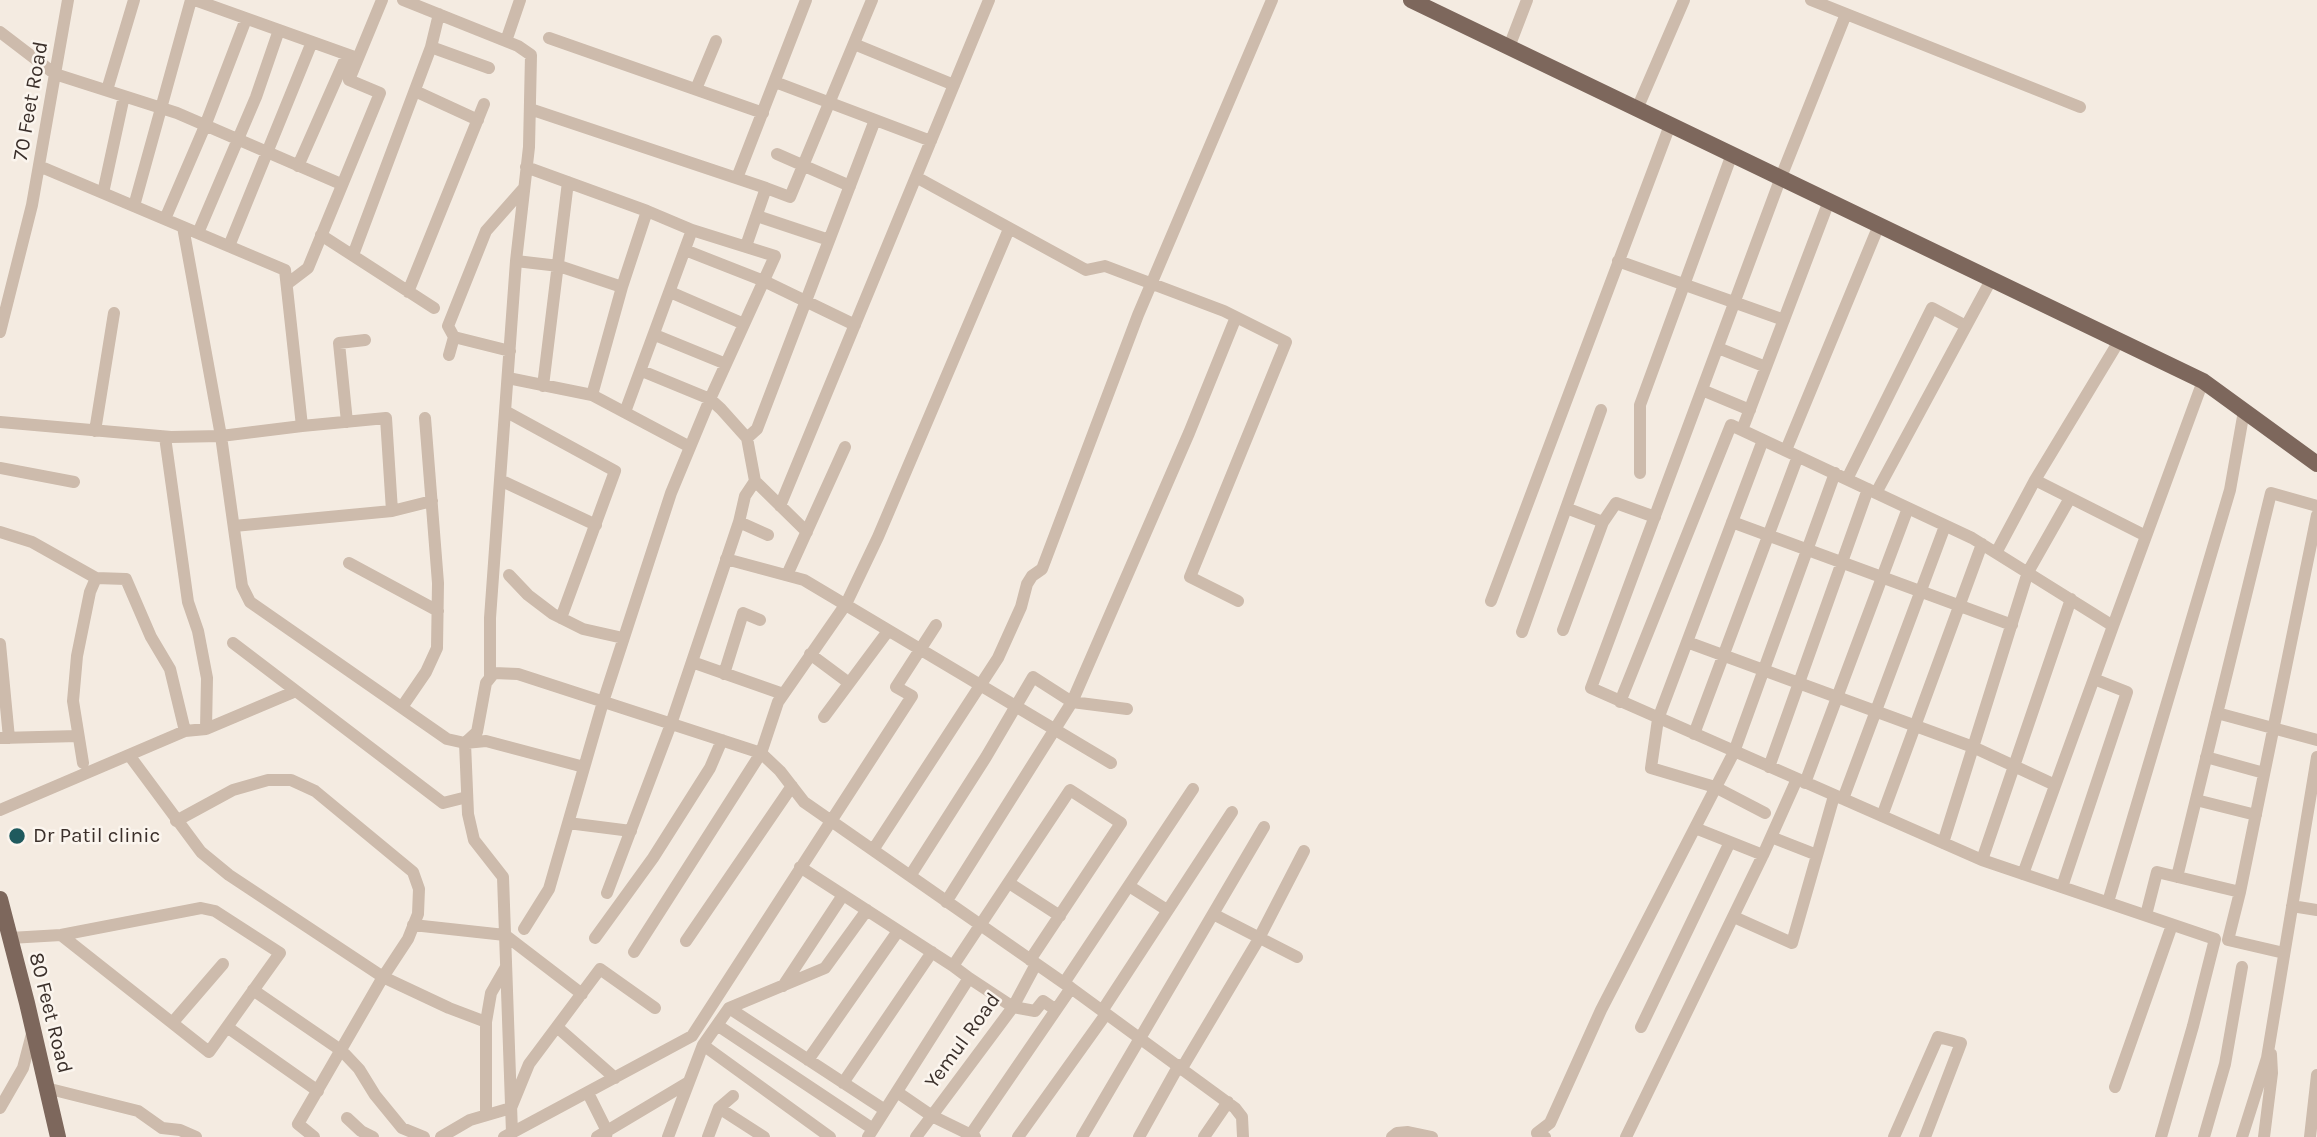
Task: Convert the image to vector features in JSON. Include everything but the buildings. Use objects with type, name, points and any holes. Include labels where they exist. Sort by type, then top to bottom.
[{"type":"main road","points":[[1411,0],[2203,381],[2317,464]]},
{"type":"main road","name":"80 Feet Road","points":[[0,899],[58,1137]]},
{"type":"street","name":"70 Feet Road","points":[[0,331],[4,295],[32,205],[68,0]]},
{"type":"street","points":[[107,90],[134,0]]},
{"type":"street","points":[[134,206],[193,0],[352,56]]},
{"type":"street","points":[[298,166],[382,0]]},
{"type":"street","points":[[403,0],[506,41],[531,55],[526,167],[516,261],[490,618],[490,678]]},
{"type":"street","points":[[506,41],[520,0]]},
{"type":"street","points":[[737,178],[806,0]]},
{"type":"street","points":[[530,110],[790,197],[872,0]]},
{"type":"street","points":[[780,506],[989,0]]},
{"type":"street","points":[[873,850],[998,658],[1021,607],[1027,584],[1032,576],[1042,569],[1152,284],[1272,0]]},
{"type":"street","points":[[1509,47],[1527,0]]},
{"type":"street","points":[[1637,109],[1684,0]]},
{"type":"street","points":[[1811,0],[2080,107]]},
{"type":"street","points":[[354,255],[431,47],[439,14]]},
{"type":"street","points":[[1846,14],[1781,177],[1591,688],[1982,860],[2215,939],[2161,1137]]},
{"type":"street","points":[[165,219],[205,126],[246,19]]},
{"type":"street","points":[[198,233],[256,97],[279,30]]},
{"type":"street","points":[[0,32],[55,74],[162,108],[341,184]]},
{"type":"street","points":[[549,38],[762,113]]},
{"type":"street","points":[[696,89],[716,41]]},
{"type":"street","points":[[229,246],[312,42]]},
{"type":"street","points":[[854,44],[954,85]]},
{"type":"street","points":[[431,47],[489,68]]},
{"type":"street","points":[[287,284],[308,268],[380,93],[349,80],[352,56]]},
{"type":"street","points":[[775,82],[931,141]]},
{"type":"street","points":[[415,91],[478,120]]},
{"type":"street","points":[[103,193],[124,96]]},
{"type":"street","points":[[408,292],[484,104]]},
{"type":"street","points":[[747,438],[757,429],[875,120]]},
{"type":"street","points":[[1491,601],[1670,125]]},
{"type":"street","points":[[777,154],[850,186]]},
{"type":"street","points":[[1640,473],[1640,405],[1732,154]]},
{"type":"street","points":[[39,166],[285,270],[302,426]]},
{"type":"street","points":[[524,929],[550,889],[603,702],[671,493],[775,256],[692,230],[526,167]]},
{"type":"street","points":[[916,177],[1086,270],[1105,266],[1236,317],[1286,342],[1190,577],[1238,601]]},
{"type":"street","points":[[543,386],[568,182]]},
{"type":"street","points":[[449,355],[454,337],[448,326],[486,231],[524,188]]},
{"type":"street","points":[[746,246],[766,188]]},
{"type":"street","points":[[1742,430],[1829,201]]},
{"type":"street","points":[[592,396],[622,286],[647,211]]},
{"type":"street","points":[[757,216],[829,240]]},
{"type":"street","points":[[1693,734],[1768,536],[1792,453],[1879,225]]},
{"type":"street","points":[[183,227],[221,436],[242,586],[250,602],[447,738],[465,743],[486,741],[584,767]]},
{"type":"street","points":[[634,952],[761,753],[778,702],[846,604],[878,537],[1009,229]]},
{"type":"street","points":[[625,412],[692,230]]},
{"type":"street","points":[[321,235],[434,308]]},
{"type":"street","points":[[685,250],[764,281],[855,325]]},
{"type":"street","points":[[516,261],[559,266],[622,286]]},
{"type":"street","points":[[1618,261],[1784,320]]},
{"type":"street","points":[[1769,767],[1842,563],[1872,491],[1991,280]]},
{"type":"street","points":[[670,292],[744,324]]},
{"type":"street","points":[[1545,1137],[1537,1133],[1550,1123],[1601,1010],[1734,752],[1807,550],[1841,476],[1932,307],[1966,326]]},
{"type":"street","points":[[95,431],[114,313]]},
{"type":"street","points":[[946,902],[1072,702],[1189,433],[1236,317]]},
{"type":"street","points":[[655,335],[726,364]]},
{"type":"street","points":[[454,337],[509,351]]},
{"type":"street","points":[[347,422],[339,343],[365,340]]},
{"type":"street","points":[[1996,553],[2035,480],[2119,341]]},
{"type":"street","points":[[1718,348],[1766,367]]},
{"type":"street","points":[[642,371],[710,399],[747,438],[755,481],[807,532]]},
{"type":"street","points":[[508,378],[592,396],[690,447]]},
{"type":"street","points":[[2023,874],[2203,381]]},
{"type":"street","points":[[1702,390],[1750,410]]},
{"type":"street","points":[[1522,632],[1601,410]]},
{"type":"street","points":[[505,411],[615,471],[561,618]]},
{"type":"street","points":[[2108,902],[2230,490],[2244,411]]},
{"type":"street","points":[[0,422],[165,437],[221,436],[386,418],[393,511]]},
{"type":"street","points":[[402,707],[426,672],[437,648],[438,583],[425,418]]},
{"type":"street","points":[[1620,702],[1731,425],[1982,544],[2113,626]]},
{"type":"street","points":[[165,437],[188,603],[198,631],[207,678],[206,729]]},
{"type":"street","points":[[1763,440],[1658,719],[1651,768],[1716,787],[1765,813]]},
{"type":"street","points":[[787,575],[845,447]]},
{"type":"street","points":[[0,468],[74,482]]},
{"type":"street","points":[[500,480],[596,525]]},
{"type":"street","points":[[2035,480],[2146,536]]},
{"type":"street","points":[[607,893],[671,724],[746,496],[755,481]]},
{"type":"street","points":[[2177,877],[2272,493],[2317,506]]},
{"type":"street","points":[[1943,843],[2028,572],[2070,498]]},
{"type":"street","points":[[234,526],[393,511],[432,501]]},
{"type":"street","points":[[1563,629],[1603,522],[1616,503],[1655,517]]},
{"type":"street","points":[[1566,508],[1603,522]]},
{"type":"street","points":[[1626,1137],[1771,836],[1801,781],[1838,697],[1908,508]]},
{"type":"street","points":[[2284,953],[2228,940],[2314,548],[2317,515]]},
{"type":"street","points":[[738,522],[768,535]]},
{"type":"street","points":[[1732,523],[2012,625]]},
{"type":"street","points":[[1734,917],[1791,943],[1817,855],[1876,711],[1945,526]]},
{"type":"street","points":[[0,531],[32,542],[96,579],[126,579],[151,637],[170,668],[185,731]]},
{"type":"street","points":[[1882,816],[1982,544]]},
{"type":"street","points":[[726,559],[804,580],[1111,763]]},
{"type":"street","points":[[349,563],[438,611]]},
{"type":"street","points":[[509,575],[528,595],[561,618],[583,628],[624,638]]},
{"type":"street","points":[[83,763],[74,701],[77,656],[90,592],[96,579]]},
{"type":"street","points":[[1982,860],[2071,599]]},
{"type":"street","points":[[724,674],[743,613],[761,620]]},
{"type":"street","points":[[508,1135],[692,1036],[912,696],[896,687],[936,625]]},
{"type":"street","points":[[824,717],[888,631]]},
{"type":"street","points":[[1687,642],[1973,747],[2055,785]]},
{"type":"street","points":[[233,643],[443,803],[467,797]]},
{"type":"street","points":[[0,644],[5,738],[78,736]]},
{"type":"street","points":[[810,654],[849,683]]},
{"type":"street","points":[[692,662],[783,694]]},
{"type":"street","points":[[508,1135],[511,1108],[503,877],[474,840],[468,814],[465,743],[477,732],[486,683],[494,673],[518,674],[761,753],[804,802],[1228,1102],[1242,1117],[1243,1137]]},
{"type":"street","points":[[910,876],[1033,677],[1072,702],[1126,709]]},
{"type":"street","points":[[2062,887],[2127,692],[2094,679]]},
{"type":"street","points":[[0,810],[185,731],[206,729],[296,691]]},
{"type":"street","points":[[2217,713],[2274,726],[2317,740]]},
{"type":"street","points":[[595,938],[653,858],[710,768],[722,740]]},
{"type":"street","points":[[129,755],[201,852],[229,875],[383,977],[449,1009],[486,1022]]},
{"type":"street","points":[[2206,757],[2264,773]]},
{"type":"street","points":[[2242,1137],[2267,1058],[2317,757]]},
{"type":"street","points":[[176,821],[233,790],[268,780],[291,780],[315,791],[413,872],[419,890],[418,914],[408,939],[298,1124],[314,1137]]},
{"type":"street","points":[[686,941],[792,786]]},
{"type":"street","points":[[897,1091],[932,1116],[972,1136],[1056,1010],[1067,986],[1193,789]]},
{"type":"street","name":"Yemul Road","points":[[916,1137],[1013,1007],[1033,962],[1060,916],[1121,823],[1070,790],[1009,883]]},
{"type":"street","points":[[2196,800],[2256,815]]},
{"type":"street","points":[[1018,1137],[1104,1012],[1232,812]]},
{"type":"street","points":[[568,823],[631,831]]},
{"type":"street","points":[[1082,1137],[1264,827]]},
{"type":"street","points":[[1695,828],[1763,855]]},
{"type":"street","points":[[1771,836],[1817,855]]},
{"type":"street","points":[[1642,1027],[1730,842]]},
{"type":"street","points":[[1139,1137],[1259,937],[1304,851]]},
{"type":"street","points":[[800,867],[1013,1007],[1035,1011],[1043,1001],[1056,1010]]},
{"type":"street","points":[[2146,915],[2157,872],[2240,892]]},
{"type":"street","points":[[953,966],[1009,883],[1060,916]]},
{"type":"street","points":[[1129,886],[1167,910]]},
{"type":"street","points":[[783,986],[843,895]]},
{"type":"street","points":[[2292,906],[2317,911]]},
{"type":"street","points":[[10,938],[61,935],[201,908],[215,911],[280,953],[209,1052],[61,935]]},
{"type":"street","points":[[668,1137],[703,1045],[729,1008],[825,968],[867,910]]},
{"type":"street","points":[[1213,914],[1297,957]]},
{"type":"street","points":[[413,925],[505,935],[582,994]]},
{"type":"street","points":[[2115,1087],[2172,925]]},
{"type":"street","points":[[808,1060],[898,931]]},
{"type":"street","points":[[843,1083],[932,953]]},
{"type":"street","points":[[173,1022],[223,964]]},
{"type":"street","points":[[486,1115],[486,1022],[491,993],[506,967]]},
{"type":"street","points":[[2204,1137],[2225,1064],[2242,967]]},
{"type":"street","points":[[511,1108],[529,1064],[600,969],[655,1009]]},
{"type":"street","points":[[717,1026],[871,1133],[969,978]]},
{"type":"street","points":[[253,990],[342,1051],[359,1069],[402,1128],[424,1137]]},
{"type":"street","points":[[729,1008],[885,1110]]},
{"type":"street","points":[[227,1027],[318,1091]]},
{"type":"street","points":[[557,1027],[615,1078]]},
{"type":"street","points":[[0,1108],[23,1068],[33,1030]]},
{"type":"street","points":[[2264,1137],[2272,1073],[2270,1036]]},
{"type":"street","points":[[1894,1137],[1938,1037],[1961,1043],[1925,1137]]},
{"type":"street","points":[[703,1045],[830,1137]]},
{"type":"street","points":[[2310,1137],[2317,1075]]},
{"type":"street","points":[[587,1093],[604,1135],[689,1082]]},
{"type":"street","points":[[46,1087],[138,1111],[162,1128],[180,1129],[196,1137]]},
{"type":"street","points":[[708,1137],[719,1108],[733,1096]]},
{"type":"street","points":[[1204,1137],[1228,1102]]},
{"type":"street","points":[[441,1137],[470,1119],[511,1108]]},
{"type":"street","points":[[719,1108],[764,1137]]},
{"type":"street","points":[[347,1118],[361,1131],[373,1137]]},
{"type":"street","points":[[1392,1137],[1397,1133],[1408,1132],[1432,1137]]},
{"type":"place","name":"Dr Patil clinic","points":[[17,836]]}]
